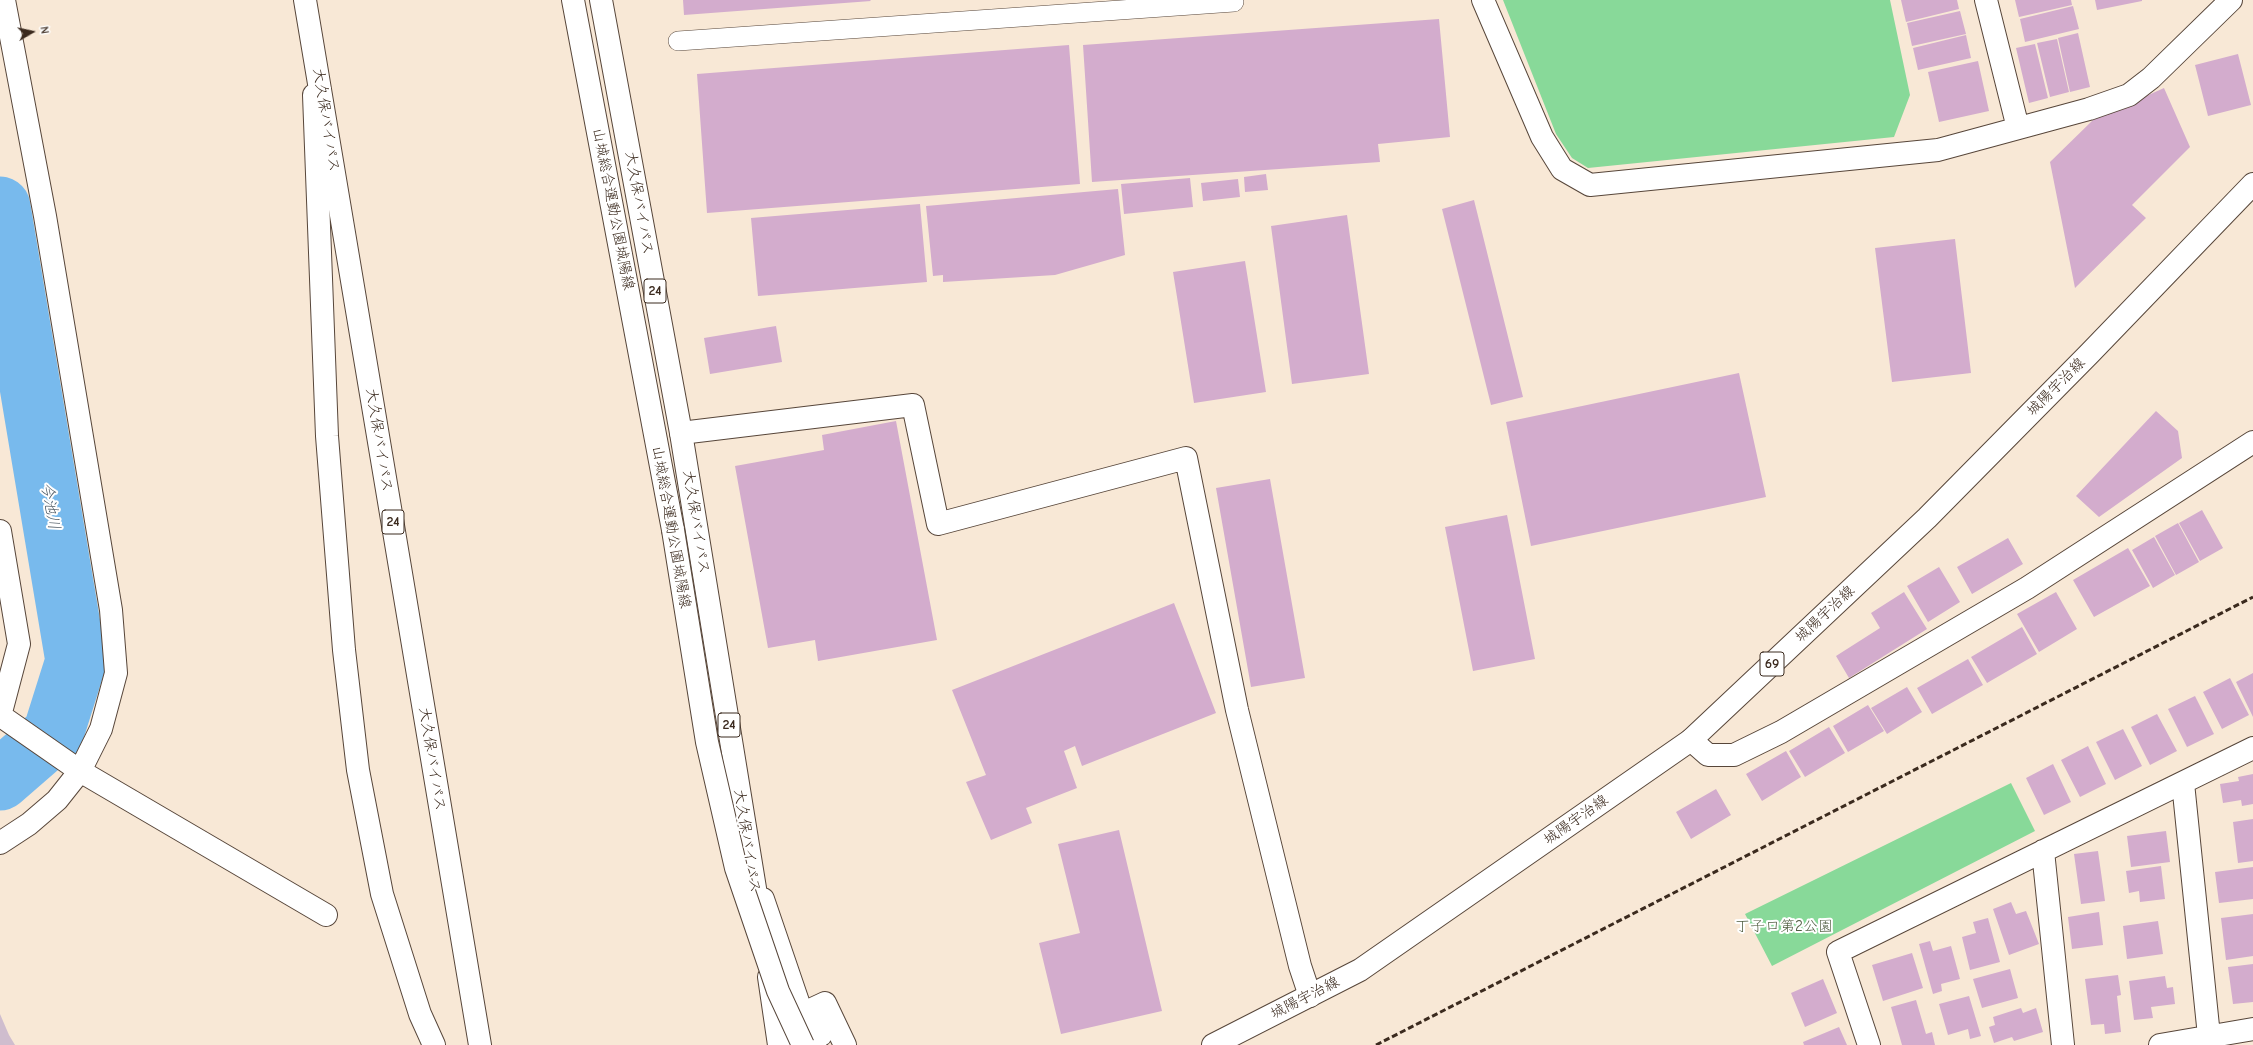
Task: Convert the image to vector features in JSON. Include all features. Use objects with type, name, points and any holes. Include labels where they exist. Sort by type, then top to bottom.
[{"type":"main road","points":[[0,843],[29,824],[57,800],[82,762],[101,729],[116,673],[111,610],[45,216],[4,0]]},
{"type":"main road","name":"大久保バイパス","points":[[305,0],[480,1045]]},
{"type":"main road","name":"山城総合運動公園城陽線","points":[[573,0],[673,530],[707,742],[736,868],[778,991],[803,1045]]},
{"type":"main road","name":"大久保バイパス","points":[[601,0],[681,433],[752,868],[779,1045]]},
{"type":"main road","points":[[1483,0],[1542,138],[1562,169],[1590,185],[1938,150],[2089,109],[2129,95],[2151,78],[2231,0]]},
{"type":"main road","points":[[1986,0],[2018,128]]},
{"type":"main road","points":[[311,34],[327,436],[344,650],[358,770],[382,894],[420,1014],[434,1045]]},
{"type":"main road","name":"城陽宇治線","points":[[1213,1045],[1360,970],[1691,740],[1927,518],[2090,353],[2253,184]]},
{"type":"main road","points":[[681,433],[913,405],[938,524],[1186,458],[1237,710],[1300,966],[1310,996]]},
{"type":"main road","points":[[1691,740],[1708,755],[1734,755],[1781,732],[2026,588],[2253,442]]},
{"type":"main road","points":[[0,531],[19,644],[0,716],[82,762],[326,915]]},
{"type":"main road","points":[[1869,1045],[1838,952],[2253,748]]},
{"type":"main road","points":[[2183,783],[2209,1036]]},
{"type":"main road","points":[[2043,851],[2063,1045]]},
{"type":"main road","points":[[752,868],[807,1028],[815,1045]]},
{"type":"main road","points":[[825,1045],[810,1010],[824,1003],[845,1045]]},
{"type":"main road","points":[[2160,1045],[2253,1029]]},
{"type":"lane","points":[[678,42],[1234,2],[1233,0]]},
{"type":"shaded area","points":[[0,1014],[9,1035],[15,1045],[0,1045]]},
{"type":"green space","points":[[1503,0],[1890,0],[1910,95],[1894,137],[1588,168],[1572,158],[1556,134]]},
{"type":"green space","name":"丁子口第2公園","points":[[2011,783],[2035,831],[1772,966],[1745,914]]},
{"type":"building","points":[[683,0],[870,0],[871,1],[684,15]]},
{"type":"building","points":[[1901,0],[1957,0],[1959,9],[1906,22]]},
{"type":"building","points":[[2015,0],[2071,0],[2072,5],[2019,17]]},
{"type":"building","points":[[2095,0],[2142,0],[2142,1],[2097,10]]},
{"type":"building","points":[[2073,6],[2079,29],[2025,42],[2020,19]]},
{"type":"building","points":[[1960,11],[1966,34],[1912,46],[1907,23]]},
{"type":"building","points":[[1439,19],[1450,137],[1378,144],[1380,162],[1092,182],[1083,45]]},
{"type":"building","points":[[2078,33],[2090,87],[2070,92],[2058,38]]},
{"type":"building","points":[[1966,35],[1971,58],[1918,70],[1913,48]]},
{"type":"building","points":[[2057,39],[2069,92],[2050,97],[2037,43]]},
{"type":"building","points":[[2035,44],[2048,98],[2029,103],[2016,48]]},
{"type":"building","points":[[1069,45],[1080,184],[707,213],[697,74]]},
{"type":"building","points":[[2238,54],[2251,105],[2208,116],[2195,65]]},
{"type":"building","points":[[1978,61],[1989,111],[1939,122],[1928,72]]},
{"type":"building","points":[[2164,88],[2190,147],[2132,205],[2146,218],[2075,288],[2050,162],[2093,120]]},
{"type":"building","points":[[1266,174],[1268,190],[1245,192],[1244,177]]},
{"type":"building","points":[[1190,178],[1193,207],[1124,214],[1121,184]]},
{"type":"building","points":[[1238,179],[1240,197],[1203,201],[1201,183]]},
{"type":"building","points":[[1118,189],[1125,255],[1055,275],[943,282],[943,275],[933,276],[926,206]]},
{"type":"building","points":[[1474,200],[1523,397],[1491,405],[1442,209]]},
{"type":"building","points":[[920,204],[927,282],[758,296],[751,218]]},
{"type":"building","points":[[1347,215],[1369,374],[1292,384],[1271,226]]},
{"type":"building","points":[[1955,239],[1971,373],[1892,382],[1875,248]]},
{"type":"building","points":[[1245,261],[1266,392],[1194,403],[1173,272]]},
{"type":"building","points":[[776,326],[782,362],[710,374],[704,338]]},
{"type":"building","points":[[1739,373],[1766,497],[1531,546],[1506,422]]},
{"type":"building","points":[[2156,411],[2178,431],[2182,458],[2099,517],[2076,496]]},
{"type":"building","points":[[896,421],[937,640],[818,661],[815,640],[768,648],[735,466],[824,450],[822,435]]},
{"type":"building","points":[[1270,479],[1305,678],[1251,687],[1216,488]]},
{"type":"building","points":[[2202,510],[2223,548],[2200,561],[2179,523]]},
{"type":"building","points":[[1507,515],[1535,659],[1473,671],[1445,527]]},
{"type":"building","points":[[2178,523],[2199,562],[2176,575],[2155,536]]},
{"type":"building","points":[[2154,537],[2175,575],[2153,588],[2132,550]]},
{"type":"building","points":[[2008,538],[2023,564],[1972,594],[1957,567]]},
{"type":"building","points":[[2128,548],[2150,586],[2094,617],[2073,580]]},
{"type":"building","points":[[1939,567],[1960,602],[1928,622],[1907,586]]},
{"type":"building","points":[[1904,592],[1927,629],[1849,678],[1836,656],[1880,628],[1871,613]]},
{"type":"building","points":[[2056,592],[2077,629],[2039,652],[2017,614]]},
{"type":"building","points":[[1174,603],[1216,713],[1082,766],[1075,746],[1064,751],[1077,788],[1026,808],[1032,823],[991,840],[966,782],[986,775],[952,690]]},
{"type":"building","points":[[2022,627],[2037,654],[1987,683],[1971,657]]},
{"type":"building","points":[[1968,659],[1983,685],[1932,714],[1917,688]]},
{"type":"building","points":[[2253,673],[2253,717],[2236,682]]},
{"type":"building","points":[[2230,678],[2249,715],[2222,729],[2203,692]]},
{"type":"building","points":[[1907,687],[1922,712],[1887,734],[1871,708]]},
{"type":"building","points":[[2195,696],[2214,734],[2187,747],[2168,709]]},
{"type":"building","points":[[1868,705],[1884,731],[1848,752],[1833,726]]},
{"type":"building","points":[[2157,714],[2177,751],[2150,765],[2131,727]]},
{"type":"building","points":[[1829,727],[1845,753],[1805,777],[1789,751]]},
{"type":"building","points":[[2123,729],[2142,766],[2115,780],[2096,742]]},
{"type":"building","points":[[2088,746],[2106,784],[2080,797],[2061,760]]},
{"type":"building","points":[[1786,751],[1801,777],[1762,801],[1746,774]]},
{"type":"building","points":[[2053,764],[2071,802],[2044,815],[2026,778]]},
{"type":"building","points":[[2253,774],[2253,804],[2242,806],[2241,800],[2223,803],[2220,784],[2239,781],[2238,777]]},
{"type":"building","points":[[1716,789],[1731,815],[1691,839],[1676,812]]},
{"type":"building","points":[[2253,819],[2253,861],[2238,863],[2233,822]]},
{"type":"building","points":[[1119,830],[1162,1011],[1061,1034],[1039,943],[1080,933],[1058,844]]},
{"type":"building","points":[[2166,831],[2170,862],[2131,867],[2127,836]]},
{"type":"building","points":[[2098,851],[2105,901],[2081,904],[2074,854]]},
{"type":"building","points":[[2161,866],[2165,899],[2140,902],[2139,891],[2129,893],[2126,871]]},
{"type":"building","points":[[2253,867],[2253,899],[2219,903],[2215,872]]},
{"type":"building","points":[[2011,902],[2016,914],[2026,911],[2039,944],[2009,955],[1993,909]]},
{"type":"building","points":[[2099,912],[2103,945],[2072,949],[2068,917]]},
{"type":"building","points":[[2253,914],[2253,956],[2226,960],[2221,918]]},
{"type":"building","points":[[1988,918],[2000,962],[1970,970],[1962,937],[1976,933],[1973,922]]},
{"type":"building","points":[[2158,921],[2163,954],[2127,959],[2123,926]]},
{"type":"building","points":[[1930,941],[1933,951],[1951,946],[1960,979],[1941,984],[1942,991],[1933,994],[1919,944]]},
{"type":"building","points":[[1912,953],[1923,988],[1883,1001],[1872,965]]},
{"type":"building","points":[[2253,964],[2253,1002],[2233,1004],[2228,967]]},
{"type":"building","points":[[2010,969],[2018,998],[1982,1008],[1973,979]]},
{"type":"building","points":[[2118,975],[2121,995],[2117,996],[2121,1032],[2105,1034],[2104,1024],[2091,1025],[2085,979]]},
{"type":"building","points":[[2165,976],[2167,988],[2173,987],[2175,1004],[2151,1007],[2153,1018],[2134,1020],[2129,981]]},
{"type":"building","points":[[1823,979],[1837,1013],[1805,1027],[1791,993]]},
{"type":"building","points":[[1969,996],[1981,1036],[1970,1039],[1968,1029],[1948,1035],[1939,1004]]},
{"type":"building","points":[[1916,1000],[1926,1034],[1932,1032],[1935,1045],[1902,1045],[1891,1007]]},
{"type":"building","points":[[2021,1008],[2023,1013],[2036,1008],[2043,1032],[2014,1041],[2012,1037],[1994,1043],[1989,1027],[1995,1025],[1993,1017]]},
{"type":"building","points":[[1839,1027],[1847,1045],[1804,1045],[1803,1042]]},
{"type":"waterway","name":"今池川","points":[[0,207],[76,661],[53,734],[0,780]]},
{"type":"waterway","points":[[0,343],[22,337]]},
{"type":"railway","points":[[1376,1045],[2253,597]]}]
